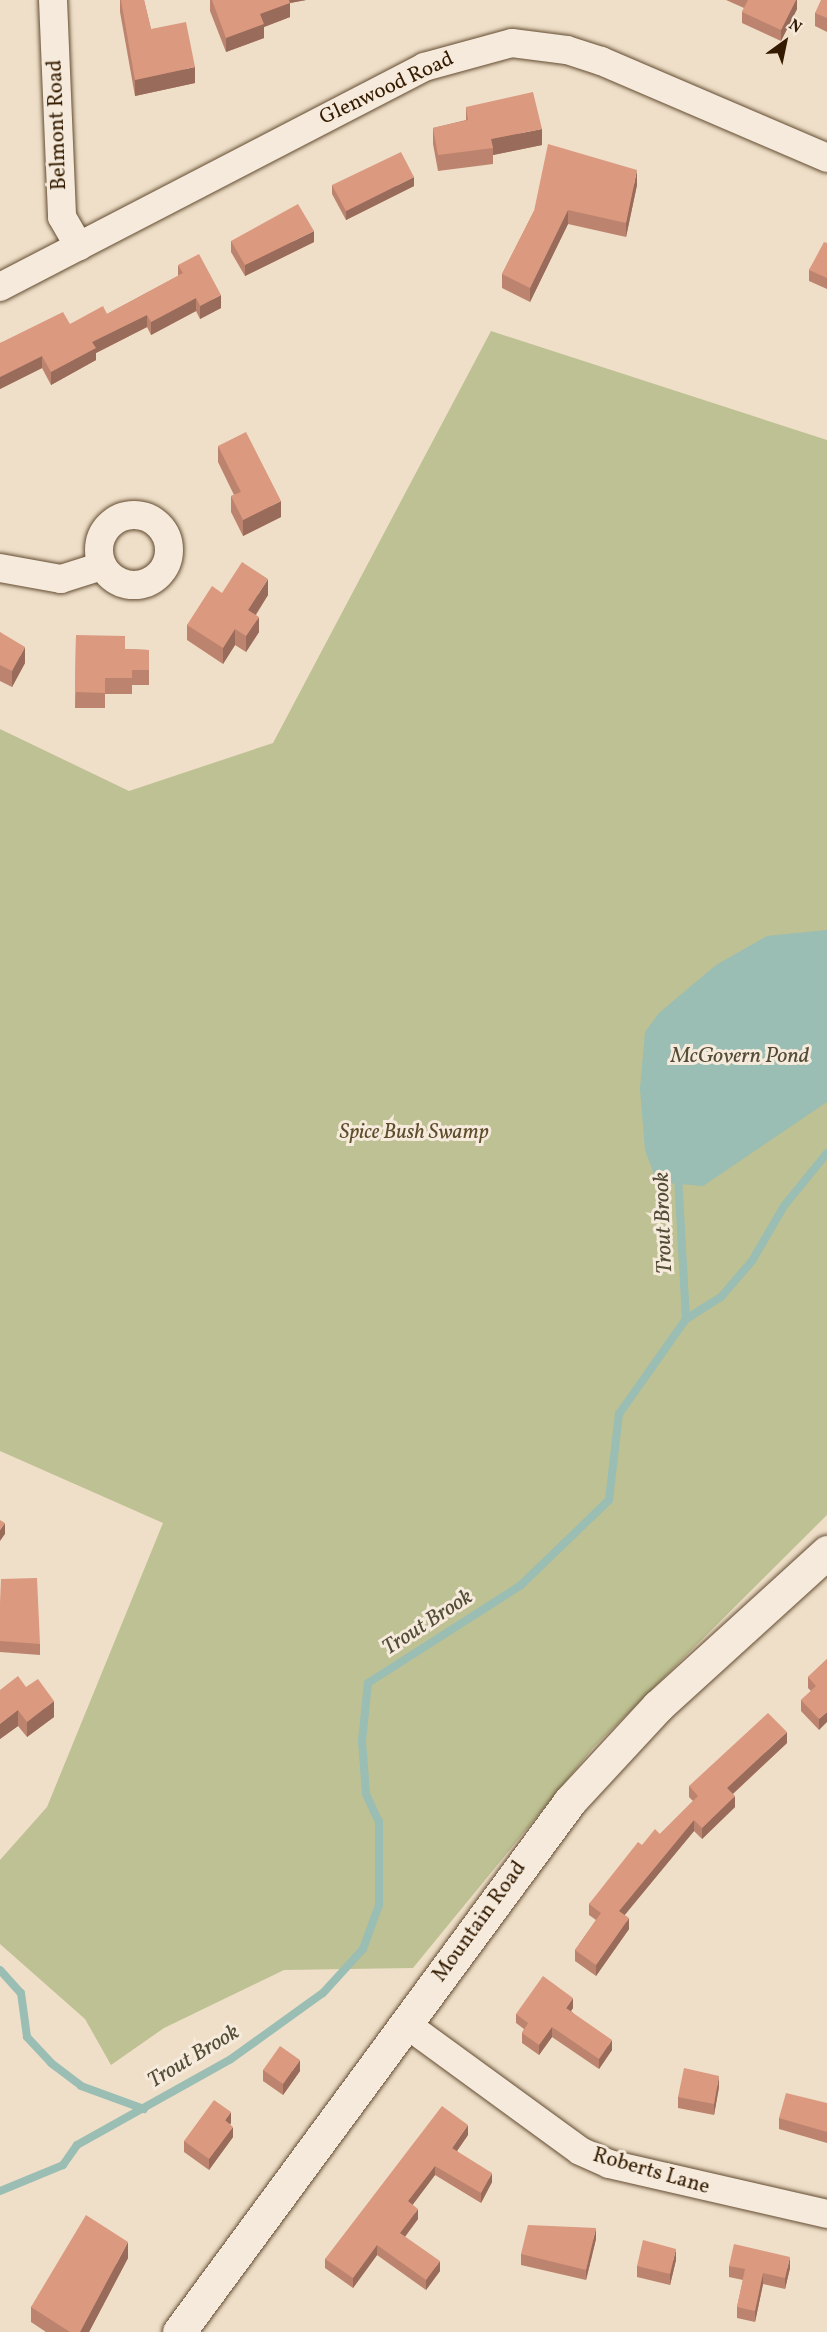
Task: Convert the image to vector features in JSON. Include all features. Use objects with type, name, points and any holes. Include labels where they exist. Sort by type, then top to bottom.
[{"type":"main road","name":"Mountain Road","points":[[179,2332],[406,2024],[609,1756],[827,1552]]},
{"type":"street","name":"Belmont Road","points":[[53,0],[62,217],[79,246]]},
{"type":"street","name":"Glenwood Road","points":[[0,286],[424,67],[512,43],[567,50],[601,61],[827,158]]},
{"type":"street","points":[[0,568],[61,579],[102,566]]},
{"type":"street","name":"Roberts Lane","points":[[406,2024],[580,2151],[609,2164],[827,2214]]},
{"type":"green space","name":"Spice Bush Swamp","points":[[491,331],[827,440],[827,1515],[593,1748],[413,1968],[284,1970],[164,2028],[111,2065],[85,2019],[0,1944],[0,1860],[47,1807],[163,1523],[0,1451],[0,729],[129,791],[273,743]]},
{"type":"water","name":"McGovern Pond","points":[[827,930],[827,1102],[703,1186],[657,1182],[645,1150],[640,1089],[645,1032],[659,1013],[716,965],[767,936]]},
{"type":"building","points":[[121,0],[144,0],[151,29],[186,22],[195,67],[135,80]]},
{"type":"building","points":[[212,0],[289,0],[290,3],[260,14],[264,24],[226,38]]},
{"type":"building","points":[[748,0],[796,0],[781,30],[742,12]]},
{"type":"building","points":[[821,0],[827,0],[827,18],[815,13]]},
{"type":"building","points":[[533,92],[542,129],[491,139],[493,148],[438,155],[433,128],[468,120],[466,107]]},
{"type":"building","points":[[548,144],[637,170],[626,223],[568,210],[530,288],[502,274],[534,211]]},
{"type":"building","points":[[401,152],[414,177],[346,211],[332,185]]},
{"type":"building","points":[[298,204],[314,231],[245,265],[231,241]]},
{"type":"building","points":[[824,242],[827,243],[827,278],[809,270]]},
{"type":"building","points":[[199,254],[221,295],[200,306],[196,298],[151,322],[147,315],[92,342],[96,348],[51,372],[42,356],[0,377],[0,343],[63,312],[70,324],[103,306],[107,314],[183,273],[178,265]]},
{"type":"building","points":[[246,432],[281,501],[243,520],[231,496],[241,492],[218,446]]},
{"type":"building","points":[[242,562],[268,579],[248,610],[259,617],[246,636],[235,629],[223,648],[187,625],[212,586],[222,593]]},
{"type":"building","points":[[0,632],[25,647],[12,671],[0,665]]},
{"type":"building","points":[[76,635],[125,636],[125,649],[149,650],[149,670],[132,670],[132,678],[105,678],[105,693],[75,692]]},
{"type":"building","points":[[0,1520],[5,1523],[0,1530]]},
{"type":"building","points":[[37,1578],[40,1644],[0,1641],[1,1579]]},
{"type":"building","points":[[827,1659],[827,1712],[819,1719],[801,1700],[816,1686],[808,1677]]},
{"type":"building","points":[[18,1676],[26,1687],[38,1679],[54,1701],[27,1722],[18,1710],[0,1724],[0,1690]]},
{"type":"building","points":[[768,1713],[787,1732],[727,1788],[735,1796],[702,1828],[694,1820],[619,1911],[629,1918],[596,1965],[575,1950],[601,1913],[589,1904],[638,1842],[642,1845],[655,1829],[660,1834],[698,1796],[689,1786]]},
{"type":"building","points":[[543,1976],[573,1998],[566,2008],[612,2040],[599,2059],[552,2027],[539,2045],[522,2033],[528,2023],[516,2014]]},
{"type":"building","points":[[280,2046],[300,2060],[283,2084],[263,2070]]},
{"type":"building","points":[[684,2068],[719,2076],[714,2104],[678,2097]]},
{"type":"building","points":[[786,2093],[827,2103],[827,2132],[779,2118]]},
{"type":"building","points":[[214,2100],[231,2112],[225,2120],[233,2127],[209,2159],[184,2141]]},
{"type":"building","points":[[442,2106],[468,2125],[452,2148],[492,2173],[481,2193],[435,2166],[408,2201],[418,2209],[400,2233],[440,2261],[426,2280],[377,2245],[353,2278],[325,2259]]},
{"type":"building","points":[[86,2215],[128,2242],[80,2332],[70,2332],[31,2307]]},
{"type":"building","points":[[528,2225],[596,2228],[586,2270],[521,2254]]},
{"type":"building","points":[[643,2240],[676,2249],[670,2274],[637,2266]]},
{"type":"building","points":[[734,2244],[790,2257],[785,2278],[763,2273],[755,2311],[737,2307],[745,2269],[729,2266]]},
{"type":"waterway","points":[[686,1319],[721,1297],[752,1261],[784,1206],[827,1153]]},
{"type":"waterway","name":"Trout Brook","points":[[0,2191],[63,2165],[77,2145],[231,2059],[323,1993],[363,1949],[379,1905],[379,1822],[366,1794],[362,1741],[368,1683],[521,1585],[609,1500],[619,1414],[686,1319],[678,1177]]},
{"type":"waterway","points":[[0,1970],[21,1993],[27,2037],[51,2063],[81,2086],[144,2109]]}]
